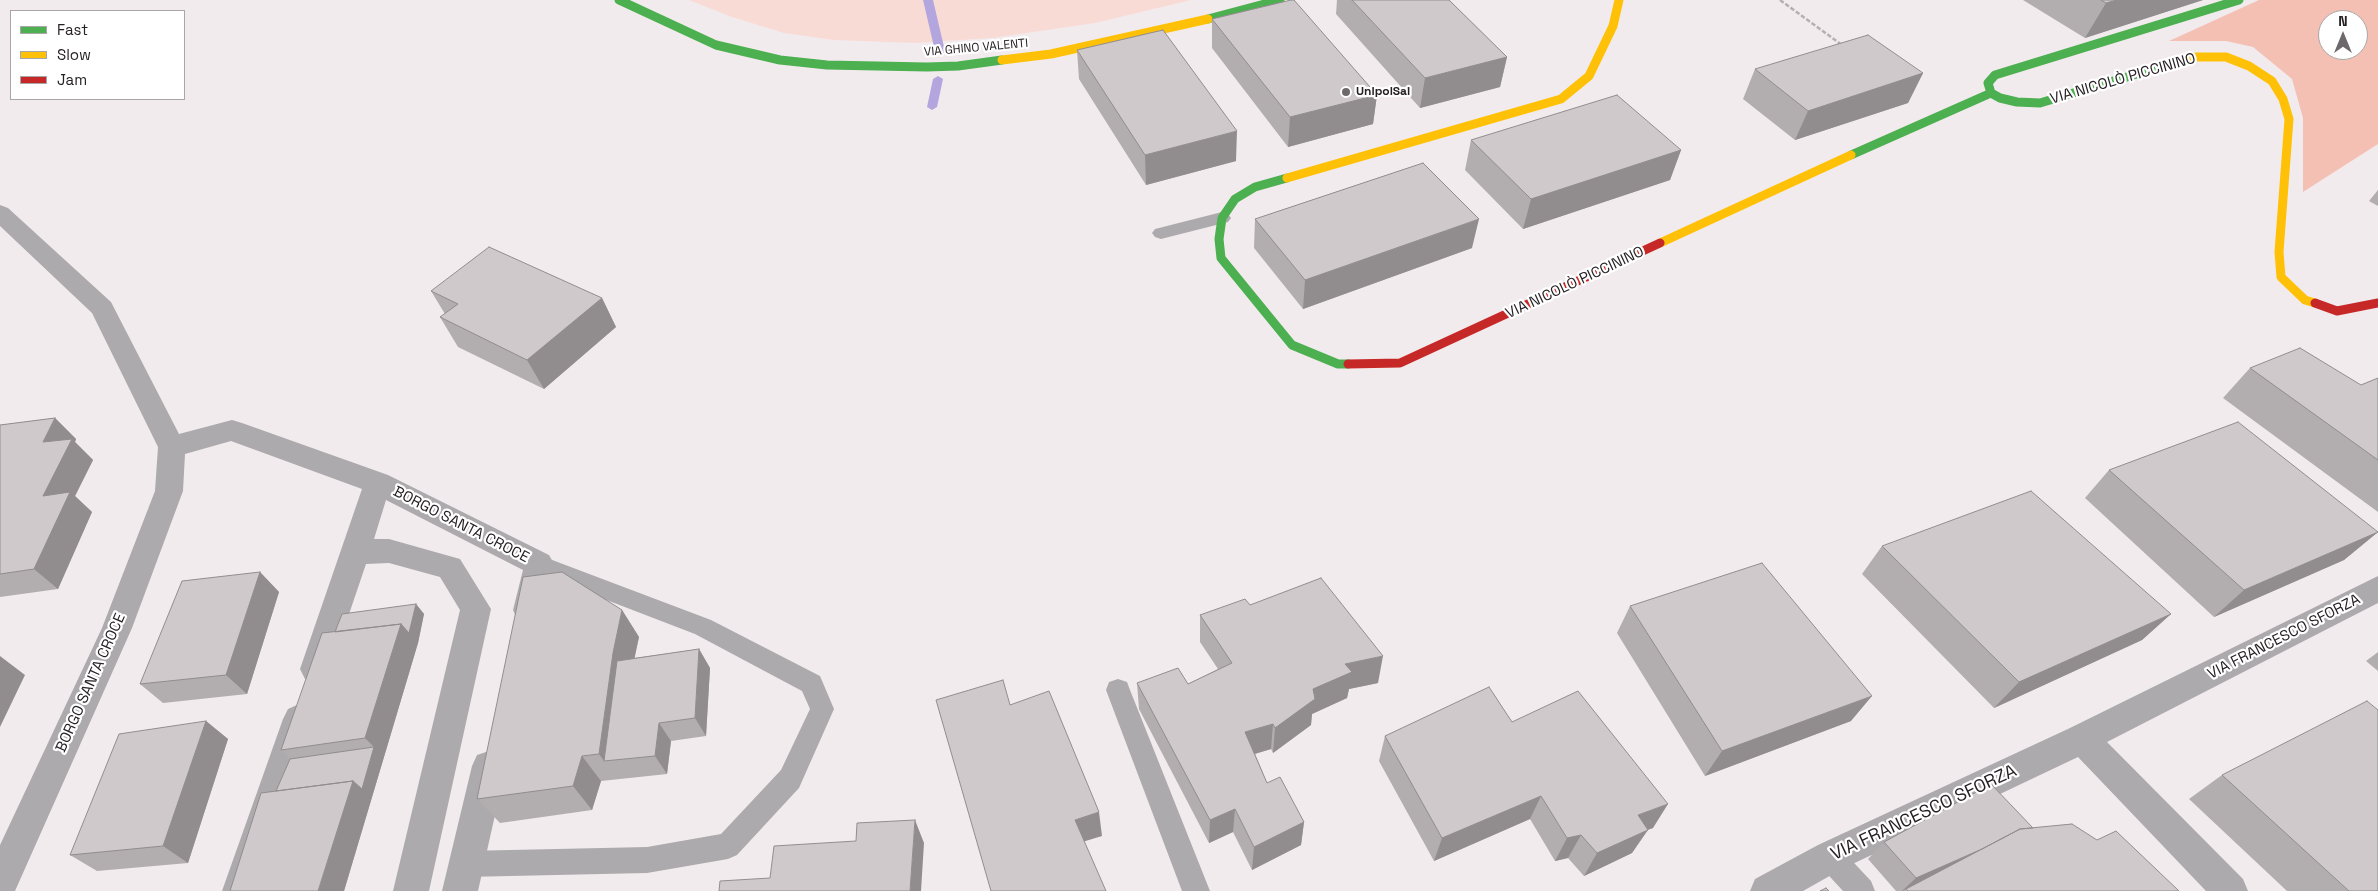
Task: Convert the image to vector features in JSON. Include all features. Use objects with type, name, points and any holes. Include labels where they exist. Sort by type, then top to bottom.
[{"type":"street","name":"VIA GHINO VALENTI","points":[[619,0],[716,45],[780,60],[827,65],[927,68],[1051,54],[1172,28],[1280,0]]},
{"type":"street","name":"VIA NICOLÒ PICCININO","points":[[1619,0],[1613,26],[1589,76],[1561,99],[1255,187],[1234,198],[1222,218],[1219,239],[1221,258],[1292,345],[1338,364],[1400,363],[1937,115],[1991,93],[2017,102],[2040,102],[2195,57],[2226,57],[2249,66],[2272,81],[2283,99],[2289,119],[2279,252],[2282,277],[2305,300],[2336,311],[2378,303]]},
{"type":"street","points":[[1991,93],[1988,82],[1995,75],[2239,0]]},
{"type":"street","points":[[0,213],[102,308],[172,447]]},
{"type":"street","name":"BORGO SANTA CROCE","points":[[0,884],[117,628],[169,491],[172,447],[232,430],[378,483],[539,564],[522,632]]},
{"type":"street","name":"BORGO SANTA CROCE","points":[[240,891],[378,483]]},
{"type":"street","points":[[355,552],[389,551],[450,568],[476,609],[411,891]]},
{"type":"street","name":"VIA FRANCESCO SFORZA","points":[[1768,891],[1830,857],[2082,739],[2378,589]]},
{"type":"street","points":[[462,878],[496,738]]},
{"type":"street","points":[[2082,739],[2230,891]]},
{"type":"lane","points":[[1161,233],[1222,218]]},
{"type":"lane","points":[[462,878],[647,860],[728,846],[790,779],[822,709],[812,684],[703,626],[539,564]]},
{"type":"lane","points":[[1118,690],[1196,891]]},
{"type":"lane","points":[[1830,857],[1861,891]]},
{"type":"path","points":[[1780,0],[1842,46]]},
{"type":"shaded area","points":[[689,0],[1191,0],[1095,23],[992,38],[914,43],[834,40],[784,33],[732,17]]},
{"type":"shaded area","points":[[2259,0],[2378,0],[2378,144],[2303,192],[2303,118],[2292,79],[2253,47],[2226,41],[2169,41]]},
{"type":"building","points":[[1294,0],[1377,95],[1290,117],[1212,19]]},
{"type":"building","points":[[1352,0],[1449,0],[1507,57],[1425,78]]},
{"type":"building","points":[[2101,0],[2117,0],[2106,3]]},
{"type":"building","points":[[1163,30],[1237,131],[1145,155],[1077,50]]},
{"type":"building","points":[[1868,35],[1923,73],[1808,111],[1755,69]]},
{"type":"building","points":[[1617,95],[1681,150],[1531,199],[1471,140]]},
{"type":"building","points":[[1423,163],[1479,219],[1305,280],[1255,219]]},
{"type":"building","points":[[489,247],[602,298],[527,360],[440,317],[458,304],[431,291]]},
{"type":"building","points":[[2300,348],[2361,385],[2378,378],[2378,460],[2250,368]]},
{"type":"building","points":[[55,418],[43,442],[72,439],[43,496],[70,492],[34,569],[0,574],[0,425]]},
{"type":"building","points":[[2238,422],[2378,532],[2244,590],[2109,470]]},
{"type":"building","points":[[2031,491],[2171,614],[2019,682],[1882,546]]},
{"type":"building","points":[[1762,563],[1872,696],[1722,751],[1630,606]]},
{"type":"building","points":[[260,572],[226,675],[140,684],[182,581]]},
{"type":"building","points":[[562,572],[622,610],[613,653],[599,754],[582,756],[573,786],[477,799],[523,577]]},
{"type":"building","points":[[1321,578],[1383,656],[1345,664],[1352,672],[1313,689],[1315,699],[1275,728],[1273,724],[1245,732],[1267,783],[1280,777],[1304,822],[1254,847],[1235,809],[1210,820],[1137,683],[1178,668],[1188,684],[1232,663],[1200,615],[1245,599],[1250,605]]},
{"type":"building","points":[[416,604],[409,633],[401,624],[335,632],[342,614]]},
{"type":"building","points":[[401,624],[365,738],[281,750],[322,633]]},
{"type":"building","points":[[699,649],[695,718],[659,723],[655,756],[604,761],[617,661]]},
{"type":"building","points":[[1003,680],[1010,705],[1049,691],[1099,812],[1075,820],[1106,891],[991,891],[936,700]]},
{"type":"building","points":[[1489,687],[1512,722],[1578,691],[1668,804],[1638,815],[1648,830],[1597,853],[1581,835],[1567,838],[1541,796],[1442,838],[1385,736]]},
{"type":"building","points":[[2367,701],[2378,710],[2378,891],[2349,891],[2222,775]]},
{"type":"building","points":[[206,721],[163,846],[70,855],[119,734]]},
{"type":"building","points":[[374,747],[362,789],[353,781],[276,791],[290,759]]},
{"type":"building","points":[[353,781],[318,891],[230,891],[261,793]]},
{"type":"building","points":[[1991,784],[2033,828],[2020,829],[1982,849],[1916,878],[1884,842]]},
{"type":"building","points":[[915,820],[910,891],[719,891],[720,881],[770,878],[774,846],[856,841],[857,823]]},
{"type":"building","points":[[2072,824],[2097,840],[2116,831],[2179,891],[1908,891],[1906,889],[2020,829]]},
{"type":"waterway","points":[[928,0],[940,51]]},
{"type":"waterway","points":[[932,107],[938,79]]},
{"type":"traffic: fast","points":[[619,0],[716,45],[780,60],[827,65],[927,67],[958,66],[1002,60]]},
{"type":"traffic: fast","points":[[1208,19],[1280,0]]},
{"type":"traffic: fast","points":[[2180,61],[2040,103],[2017,102],[2000,98],[1991,93],[1988,83],[1995,75],[2239,0]]},
{"type":"traffic: fast","points":[[1851,155],[1991,93]]},
{"type":"traffic: fast","points":[[1287,178],[1255,187],[1235,199],[1222,218],[1219,239],[1221,258],[1292,345],[1338,364],[1348,364]]},
{"type":"traffic: slow","points":[[1287,178],[1561,99],[1589,76],[1613,26],[1619,0]]},
{"type":"traffic: slow","points":[[1002,60],[1051,54],[1208,19]]},
{"type":"traffic: slow","points":[[2180,61],[2195,57],[2226,57],[2249,66],[2272,81],[2283,99],[2289,119],[2279,252],[2281,277],[2305,300],[2315,303]]},
{"type":"traffic: slow","points":[[1660,243],[1851,155]]},
{"type":"traffic: jam","points":[[1348,364],[1400,363],[1660,243]]},
{"type":"traffic: jam","points":[[2315,303],[2337,311],[2378,303]]},
{"type":"place","name":"UnipolSai","points":[[1346,92]]}]
